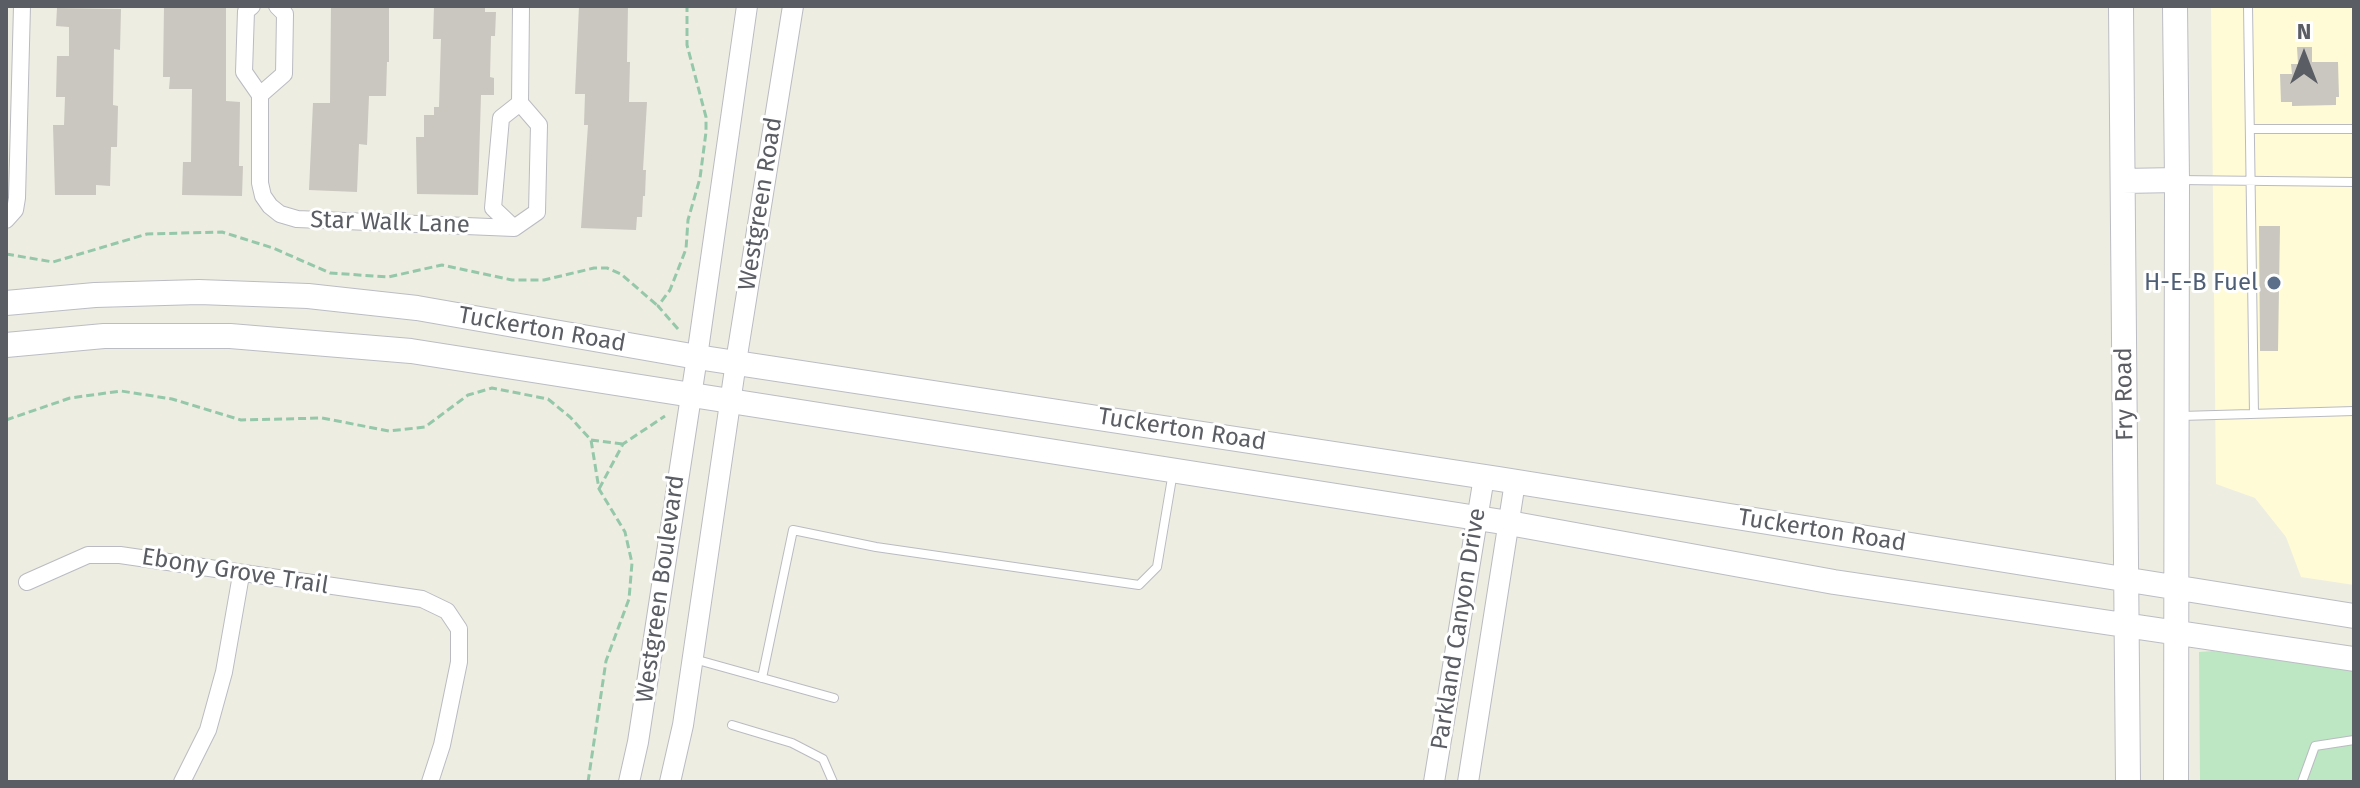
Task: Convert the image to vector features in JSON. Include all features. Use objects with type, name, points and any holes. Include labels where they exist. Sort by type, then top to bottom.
[{"type":"main road","name":"Fry Road","points":[[2121,6],[2128,782]]},
{"type":"main road","name":"Fry Road","points":[[2175,6],[2176,782]]},
{"type":"main road","points":[[2123,181],[2177,180]]},
{"type":"main road","name":"Tuckerton Road","points":[[6,303],[95,295],[199,292],[308,296],[417,308],[697,357],[1484,477],[2354,616]]},
{"type":"main road","name":"Tuckerton Road","points":[[6,345],[104,336],[230,336],[411,351],[1509,523],[1834,582],[2354,659]]},
{"type":"street","points":[[6,220],[15,210],[17,198],[13,90],[22,6]]},
{"type":"street","points":[[252,6],[246,11],[244,72],[260,95],[284,74],[285,14],[277,6]]},
{"type":"street","points":[[520,103],[501,118],[493,208],[514,228],[537,212],[539,125],[520,103],[521,6]]},
{"type":"street","name":"Westgreen Road","points":[[690,396],[747,6]]},
{"type":"street","name":"Westgreen Road","points":[[731,402],[793,6]]},
{"type":"street","name":"Star Walk Lane","points":[[260,95],[260,183],[263,196],[280,214],[297,219],[514,228]]},
{"type":"street","name":"Westgreen Boulevard","points":[[629,782],[641,727],[690,396]]},
{"type":"street","name":"Westgreen Boulevard","points":[[670,782],[683,725],[731,402]]},
{"type":"street","name":"Parkland Canyon Drive","points":[[1434,782],[1484,477]]},
{"type":"street","name":"Parkland Canyon Drive","points":[[1468,782],[1515,482]]},
{"type":"street","name":"Ebony Grove Trail","points":[[27,582],[88,555],[120,555],[422,599],[447,611],[459,629],[459,662],[442,745],[430,782]]},
{"type":"street","points":[[182,782],[212,716],[224,672],[241,575]]},
{"type":"lane","points":[[2248,6],[2254,414]]},
{"type":"lane","points":[[2250,129],[2354,129]]},
{"type":"lane","points":[[2177,180],[2354,182]]},
{"type":"lane","points":[[2176,417],[2354,411]]},
{"type":"lane","points":[[762,678],[793,530],[876,547],[1139,585],[1157,567],[1173,472]]},
{"type":"lane","points":[[693,659],[834,698]]},
{"type":"lane","points":[[732,725],[792,743],[823,759],[833,782]]},
{"type":"lane","points":[[2302,782],[2315,746],[2354,740]]},
{"type":"path","points":[[658,306],[670,290],[686,249],[688,220],[700,178],[706,132],[706,117],[687,45],[687,6]]},
{"type":"path","points":[[6,254],[53,262],[147,234],[222,232],[273,248],[330,273],[388,277],[442,265],[512,280],[544,280],[594,268],[607,268],[621,274],[658,306],[678,329]]},
{"type":"path","points":[[6,420],[70,398],[121,391],[172,399],[241,420],[322,418],[389,431],[425,427],[468,395],[492,388],[548,399],[591,440],[599,489],[625,532],[632,563],[629,599],[606,661],[588,782]]},
{"type":"path","points":[[599,489],[623,444],[665,416]]},
{"type":"path","points":[[591,440],[623,444]]},
{"type":"shaded area","points":[[2211,6],[2354,6],[2354,585],[2301,577],[2286,537],[2255,498],[2216,484]]},
{"type":"green space","points":[[2213,651],[2354,671],[2354,782],[2200,782],[2199,652]]},
{"type":"building","points":[[164,6],[226,6],[226,101],[240,102],[242,196],[182,195],[183,162],[191,162],[192,89],[169,89],[170,77],[163,77]]},
{"type":"building","points":[[331,6],[389,6],[386,96],[369,96],[367,145],[359,144],[357,192],[309,190],[313,103],[330,103]]},
{"type":"building","points":[[434,6],[485,6],[485,12],[496,12],[495,36],[491,36],[490,77],[494,78],[494,95],[481,95],[478,195],[417,194],[416,137],[424,137],[424,115],[434,115],[434,107],[439,107],[441,39],[433,39]]},
{"type":"building","points":[[579,6],[628,6],[629,102],[647,102],[643,170],[646,170],[645,196],[642,217],[637,217],[636,230],[581,228],[588,125],[584,125],[585,94],[575,94]]},
{"type":"building","points":[[57,8],[121,9],[120,50],[114,49],[113,105],[118,106],[117,147],[111,147],[110,186],[96,185],[96,195],[55,195],[53,125],[64,125],[65,97],[56,97],[57,56],[69,56],[69,27],[56,26]]},
{"type":"building","points":[[2297,47],[2312,47],[2312,62],[2338,62],[2339,97],[2336,97],[2336,105],[2292,106],[2292,102],[2281,102],[2280,74],[2292,74],[2291,64],[2298,64]]},
{"type":"building","points":[[2259,226],[2280,226],[2278,351],[2260,351]]},
{"type":"place","name":"H-E-B Fuel","points":[[2274,283]]}]
